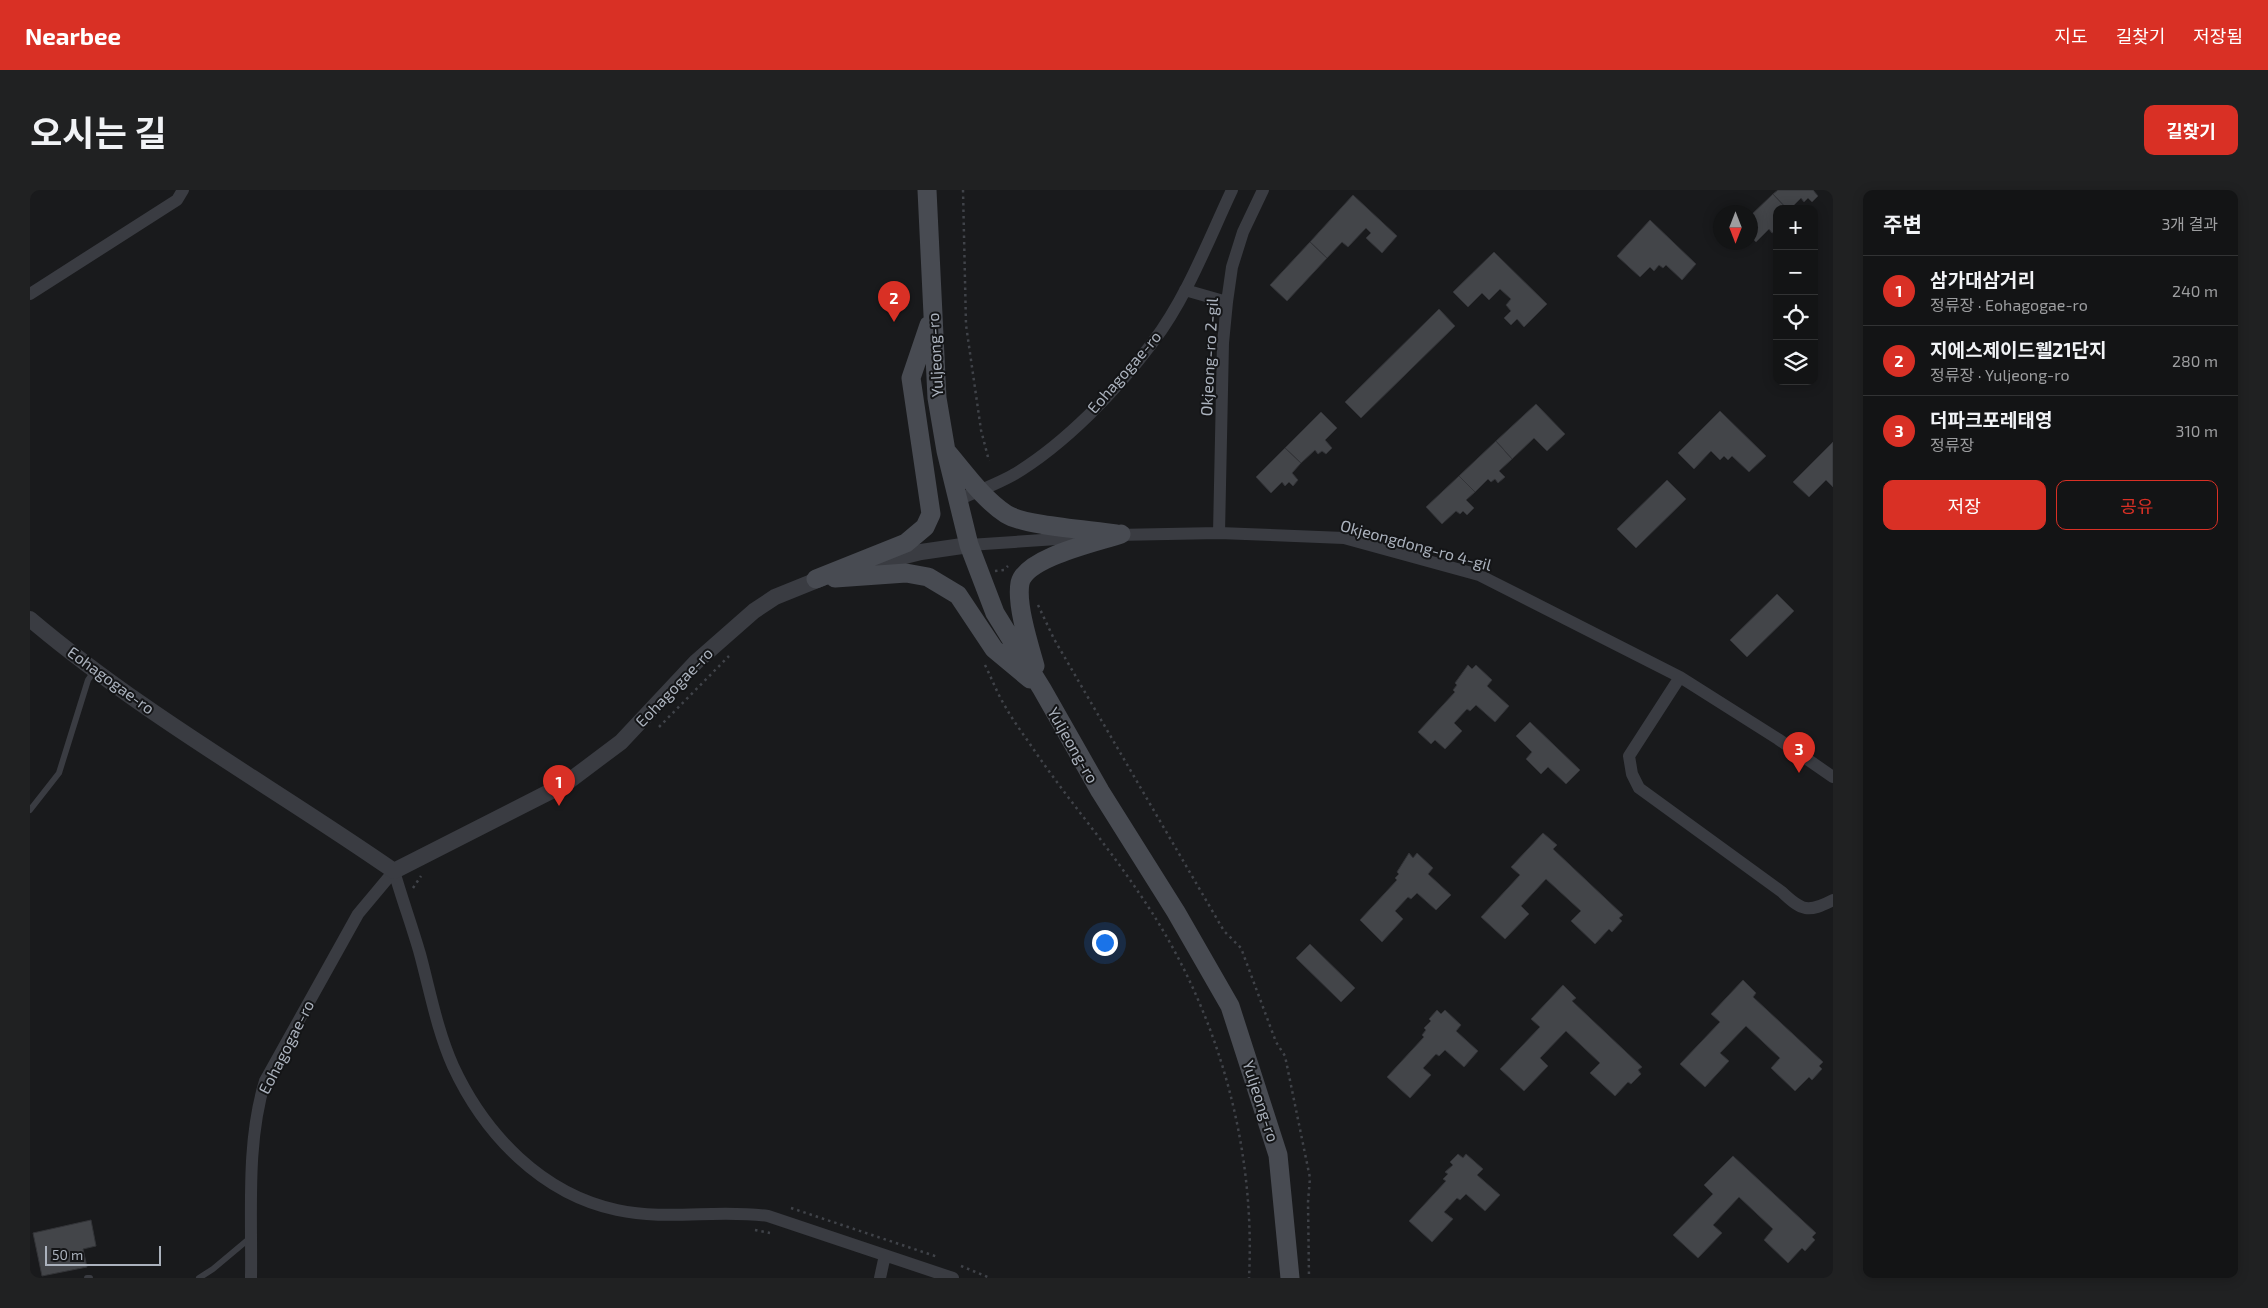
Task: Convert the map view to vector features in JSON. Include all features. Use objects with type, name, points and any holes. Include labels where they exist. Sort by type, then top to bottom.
[{"type":"main road","name":"Yuljeong-ro","points":[[927,190],[937,398],[946,451],[969,545],[995,613],[1042,689],[1100,791],[1176,912],[1230,1006],[1278,1155],[1290,1278]]},
{"type":"main road","points":[[816,578],[906,543],[924,527],[931,514],[911,378],[933,315]]},
{"type":"main road","points":[[946,451],[980,490],[1006,514],[1029,522],[1121,534]]},
{"type":"main road","points":[[1042,689],[1026,634],[1021,601],[1020,583],[1025,572],[1032,566],[1062,553],[1121,534]]},
{"type":"main road","points":[[816,578],[906,573],[928,577],[958,595],[994,649],[1042,689]]},
{"type":"street","points":[[30,294],[177,200],[183,190]]},
{"type":"street","name":"Eohagogae-ro","points":[[957,500],[1013,475],[1057,444],[1106,396],[1154,342],[1185,290],[1232,190]]},
{"type":"street","name":"Okjeong-ro 2-gil","points":[[1219,533],[1223,343],[1227,302],[1232,267],[1243,232],[1263,190]]},
{"type":"street","points":[[1185,290],[1227,302]]},
{"type":"street","name":"Okjeongdong-ro 4-gil","points":[[969,545],[1121,534],[1219,533],[1344,538],[1480,575],[1680,677],[1833,777]]},
{"type":"street","name":"Eohagogae-ro","points":[[251,1278],[252,1171],[259,1100],[265,1081],[358,914],[394,871],[565,784],[621,742],[696,662],[754,611],[775,597],[816,578],[921,552],[969,545]]},
{"type":"street","name":"Eohagogae-ro","points":[[30,619],[161,718],[394,871]]},
{"type":"street","points":[[1680,677],[1629,756],[1632,774],[1639,788],[1782,892],[1798,907],[1816,909],[1833,900]]},
{"type":"street","points":[[394,871],[440,1029],[453,1066],[478,1110],[496,1134],[532,1171],[565,1192],[592,1203],[617,1210],[655,1215],[740,1212],[768,1216],[953,1278]]},
{"type":"street","points":[[880,1278],[885,1255]]},
{"type":"lane","points":[[30,810],[60,773],[88,680],[95,670]]},
{"type":"lane","points":[[199,1278],[213,1269],[251,1237]]},
{"type":"path","points":[[963,190],[966,325],[981,430],[989,461]]},
{"type":"path","points":[[652,733],[734,651]]},
{"type":"path","points":[[981,657],[1005,707],[1048,771],[1140,894],[1182,961],[1214,1036],[1237,1119],[1247,1196],[1248,1278]]},
{"type":"path","points":[[414,896],[414,888],[424,874]]},
{"type":"path","points":[[788,1206],[923,1251]]},
{"type":"path","points":[[749,1229],[776,1234]]},
{"type":"building","points":[[1778,190],[1813,190],[1818,196],[1812,202],[1808,198],[1804,202],[1801,198],[1794,205],[1783,205],[1773,194]]},
{"type":"building","points":[[1773,194],[1783,205],[1773,205],[1773,232],[1769,229],[1758,240],[1758,208]]},
{"type":"building","points":[[1353,195],[1397,236],[1382,253],[1366,238],[1371,233],[1366,228],[1348,247],[1342,242],[1327,258],[1310,242]]},
{"type":"building","points":[[1650,220],[1696,264],[1682,280],[1666,265],[1663,268],[1659,265],[1654,271],[1650,267],[1640,277],[1617,256]]},
{"type":"building","points":[[1310,242],[1327,258],[1287,301],[1270,285]]},
{"type":"building","points":[[1494,252],[1547,304],[1524,327],[1517,319],[1511,325],[1504,318],[1511,311],[1506,305],[1511,299],[1500,289],[1489,300],[1482,293],[1468,307],[1453,292]]},
{"type":"building","points":[[1439,309],[1455,326],[1361,418],[1345,402]]},
{"type":"building","points":[[1536,404],[1565,434],[1547,451],[1534,438],[1512,459],[1496,441]]},
{"type":"building","points":[[1720,411],[1766,456],[1749,472],[1732,456],[1728,460],[1724,456],[1720,460],[1711,451],[1694,469],[1678,453]]},
{"type":"building","points":[[1321,412],[1337,428],[1325,440],[1332,448],[1326,454],[1322,451],[1318,454],[1315,450],[1301,463],[1285,448]]},
{"type":"building","points":[[1496,441],[1512,459],[1499,471],[1505,477],[1498,483],[1495,479],[1491,482],[1488,479],[1475,492],[1459,476]]},
{"type":"building","points":[[1833,442],[1833,487],[1826,480],[1809,497],[1793,482]]},
{"type":"building","points":[[1285,448],[1301,463],[1292,473],[1298,480],[1293,486],[1289,482],[1285,486],[1282,482],[1271,493],[1256,477]]},
{"type":"building","points":[[1459,476],[1475,492],[1466,500],[1474,508],[1467,515],[1463,511],[1460,514],[1456,511],[1442,524],[1426,507]]},
{"type":"building","points":[[1667,480],[1686,499],[1636,548],[1617,529]]},
{"type":"building","points":[[1777,594],[1794,611],[1747,657],[1730,640]]},
{"type":"building","points":[[1468,665],[1472,669],[1476,665],[1492,680],[1487,686],[1509,706],[1495,722],[1476,705],[1470,711],[1467,709],[1454,723],[1462,731],[1445,749],[1435,740],[1431,744],[1418,732],[1455,692],[1453,690],[1457,685],[1455,683]]},
{"type":"building","points":[[1530,722],[1580,770],[1566,784],[1548,767],[1541,774],[1526,759],[1532,752],[1516,736]]},
{"type":"building","points":[[1543,833],[1557,845],[1553,849],[1623,915],[1619,918],[1622,921],[1612,932],[1609,929],[1595,944],[1571,921],[1581,911],[1546,879],[1521,906],[1529,914],[1505,939],[1481,917],[1520,875],[1511,867]]},
{"type":"building","points":[[1409,853],[1413,858],[1417,853],[1433,868],[1428,874],[1451,895],[1436,910],[1417,893],[1411,899],[1408,897],[1395,911],[1403,919],[1382,942],[1360,920],[1397,880],[1395,878],[1399,874],[1397,872]]},
{"type":"building","points":[[1310,944],[1355,988],[1341,1002],[1296,958]]},
{"type":"building","points":[[1743,980],[1756,993],[1753,997],[1823,1062],[1819,1066],[1822,1069],[1812,1080],[1809,1077],[1795,1091],[1771,1068],[1780,1058],[1746,1026],[1720,1053],[1729,1061],[1705,1087],[1680,1064],[1720,1022],[1711,1014]]},
{"type":"building","points":[[1563,985],[1576,998],[1572,1001],[1642,1067],[1638,1070],[1641,1074],[1631,1084],[1628,1082],[1615,1096],[1590,1073],[1600,1063],[1566,1031],[1540,1058],[1548,1066],[1524,1091],[1500,1069],[1540,1027],[1531,1019]]},
{"type":"building","points":[[1437,1010],[1441,1014],[1445,1010],[1461,1025],[1456,1031],[1478,1051],[1464,1067],[1445,1050],[1439,1056],[1436,1054],[1423,1068],[1431,1075],[1410,1098],[1387,1077],[1424,1037],[1422,1035],[1426,1030],[1424,1028],[1431,1021],[1429,1019]]},
{"type":"building","points":[[1458,1154],[1463,1158],[1466,1154],[1483,1169],[1477,1175],[1500,1195],[1485,1211],[1466,1194],[1460,1200],[1457,1198],[1444,1212],[1453,1219],[1432,1242],[1409,1221],[1446,1181],[1443,1179],[1448,1174],[1445,1172],[1453,1165],[1450,1162]]},
{"type":"building","points":[[1733,1156],[1816,1233],[1812,1237],[1815,1240],[1805,1251],[1802,1248],[1788,1263],[1764,1240],[1773,1229],[1739,1197],[1713,1225],[1722,1233],[1698,1258],[1673,1235],[1713,1194],[1704,1185]]},
{"type":"building","points":[[91,1220],[96,1246],[83,1249],[87,1267],[42,1276],[33,1233]]},
{"type":"place","name":"지에스제이드웰21단지","points":[[894,322]]},
{"type":"place","name":"더파크포레태영","points":[[1799,773]]},
{"type":"place","name":"삼가대삼거리","points":[[559,806]]}]
